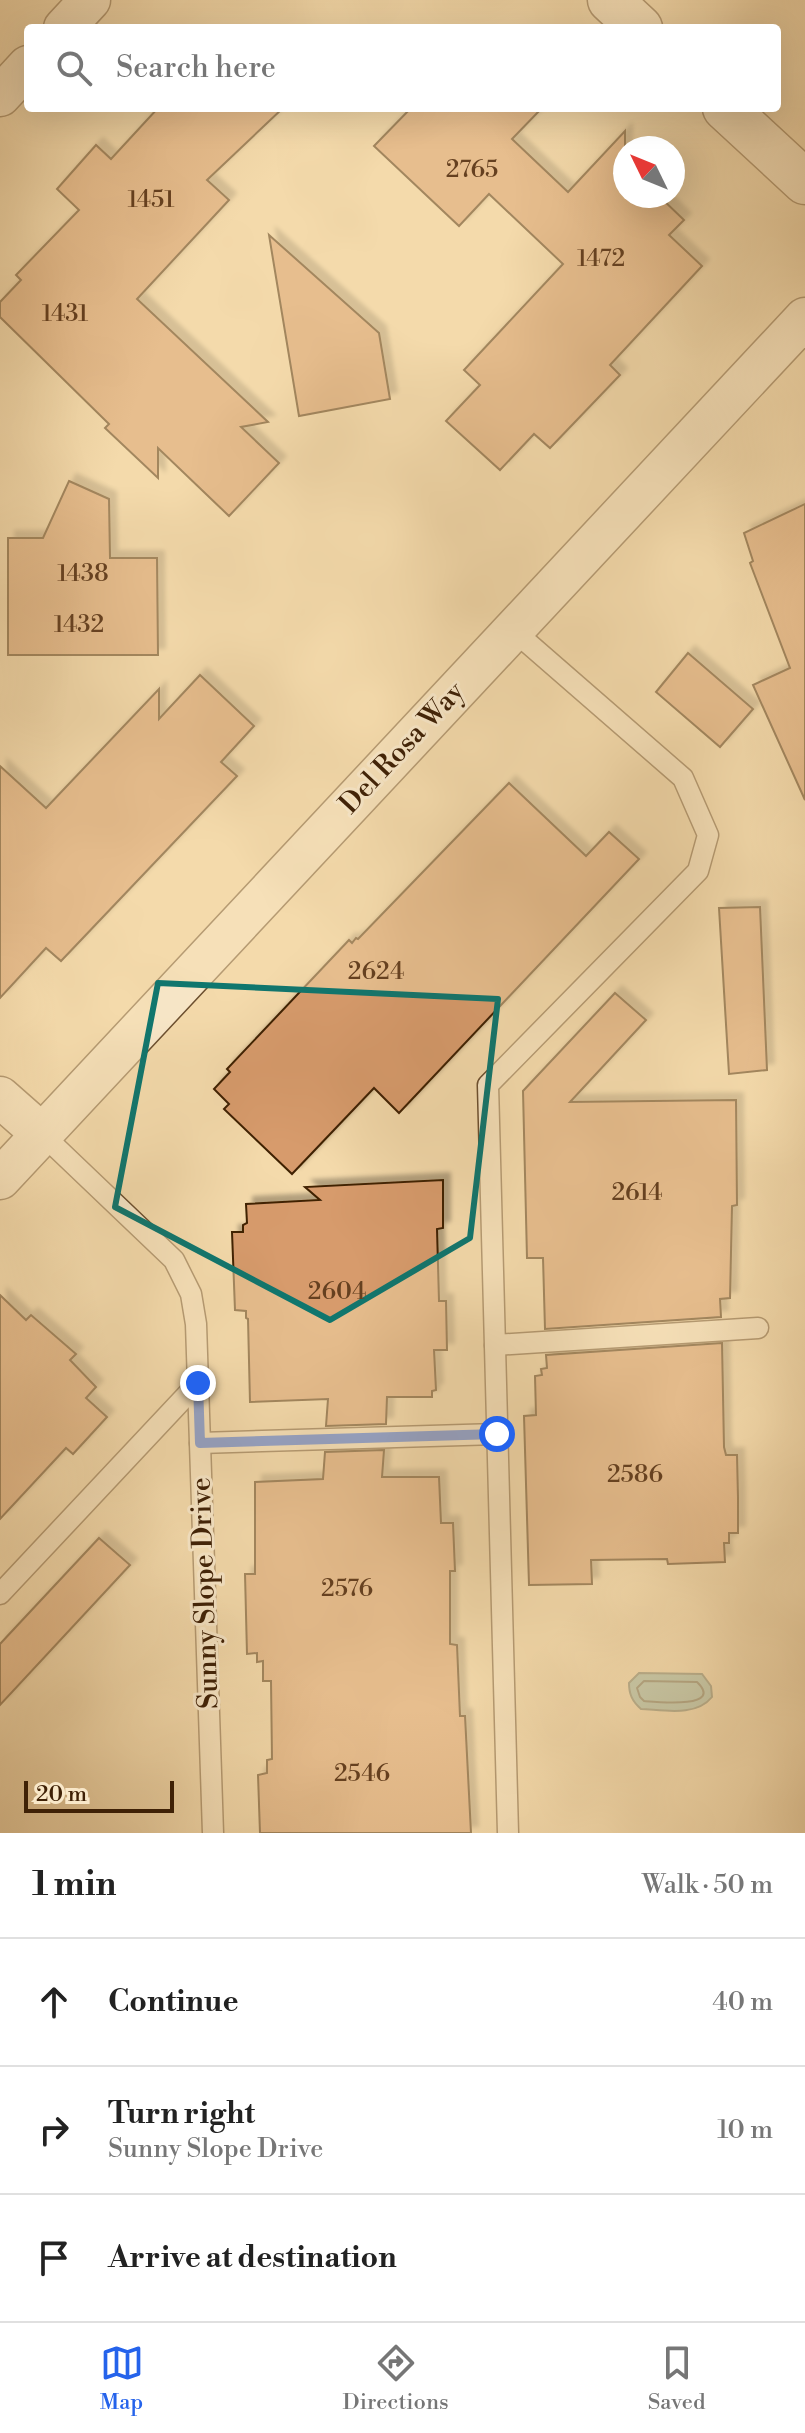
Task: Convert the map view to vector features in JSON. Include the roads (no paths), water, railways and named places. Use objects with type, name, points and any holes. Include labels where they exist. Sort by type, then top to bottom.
[{"type":"street","points":[[68,24],[90,0]]},
{"type":"street","points":[[610,0],[636,24]]},
{"type":"street","points":[[0,96],[24,70]]},
{"type":"street","points":[[729,112],[805,182]]},
{"type":"street","name":"Del Rosa Way","points":[[0,1179],[805,318]]},
{"type":"street","name":"Sunny Slope Drive","points":[[0,1097],[42,1134]]},
{"type":"lane","points":[[508,1833],[488,1085],[698,871],[708,835],[683,778],[513,630]]},
{"type":"lane","name":"Sunny Slope Drive","points":[[42,1134],[174,1260],[191,1294],[196,1324],[213,1833]]},
{"type":"lane","points":[[495,1345],[758,1328]]},
{"type":"lane","points":[[0,1594],[198,1383]]},
{"type":"lane","points":[[200,1443],[497,1434]]},
{"type":"water","points":[[639,1673],[702,1674],[711,1686],[712,1697],[689,1710],[641,1709],[633,1700],[629,1687]]}]
